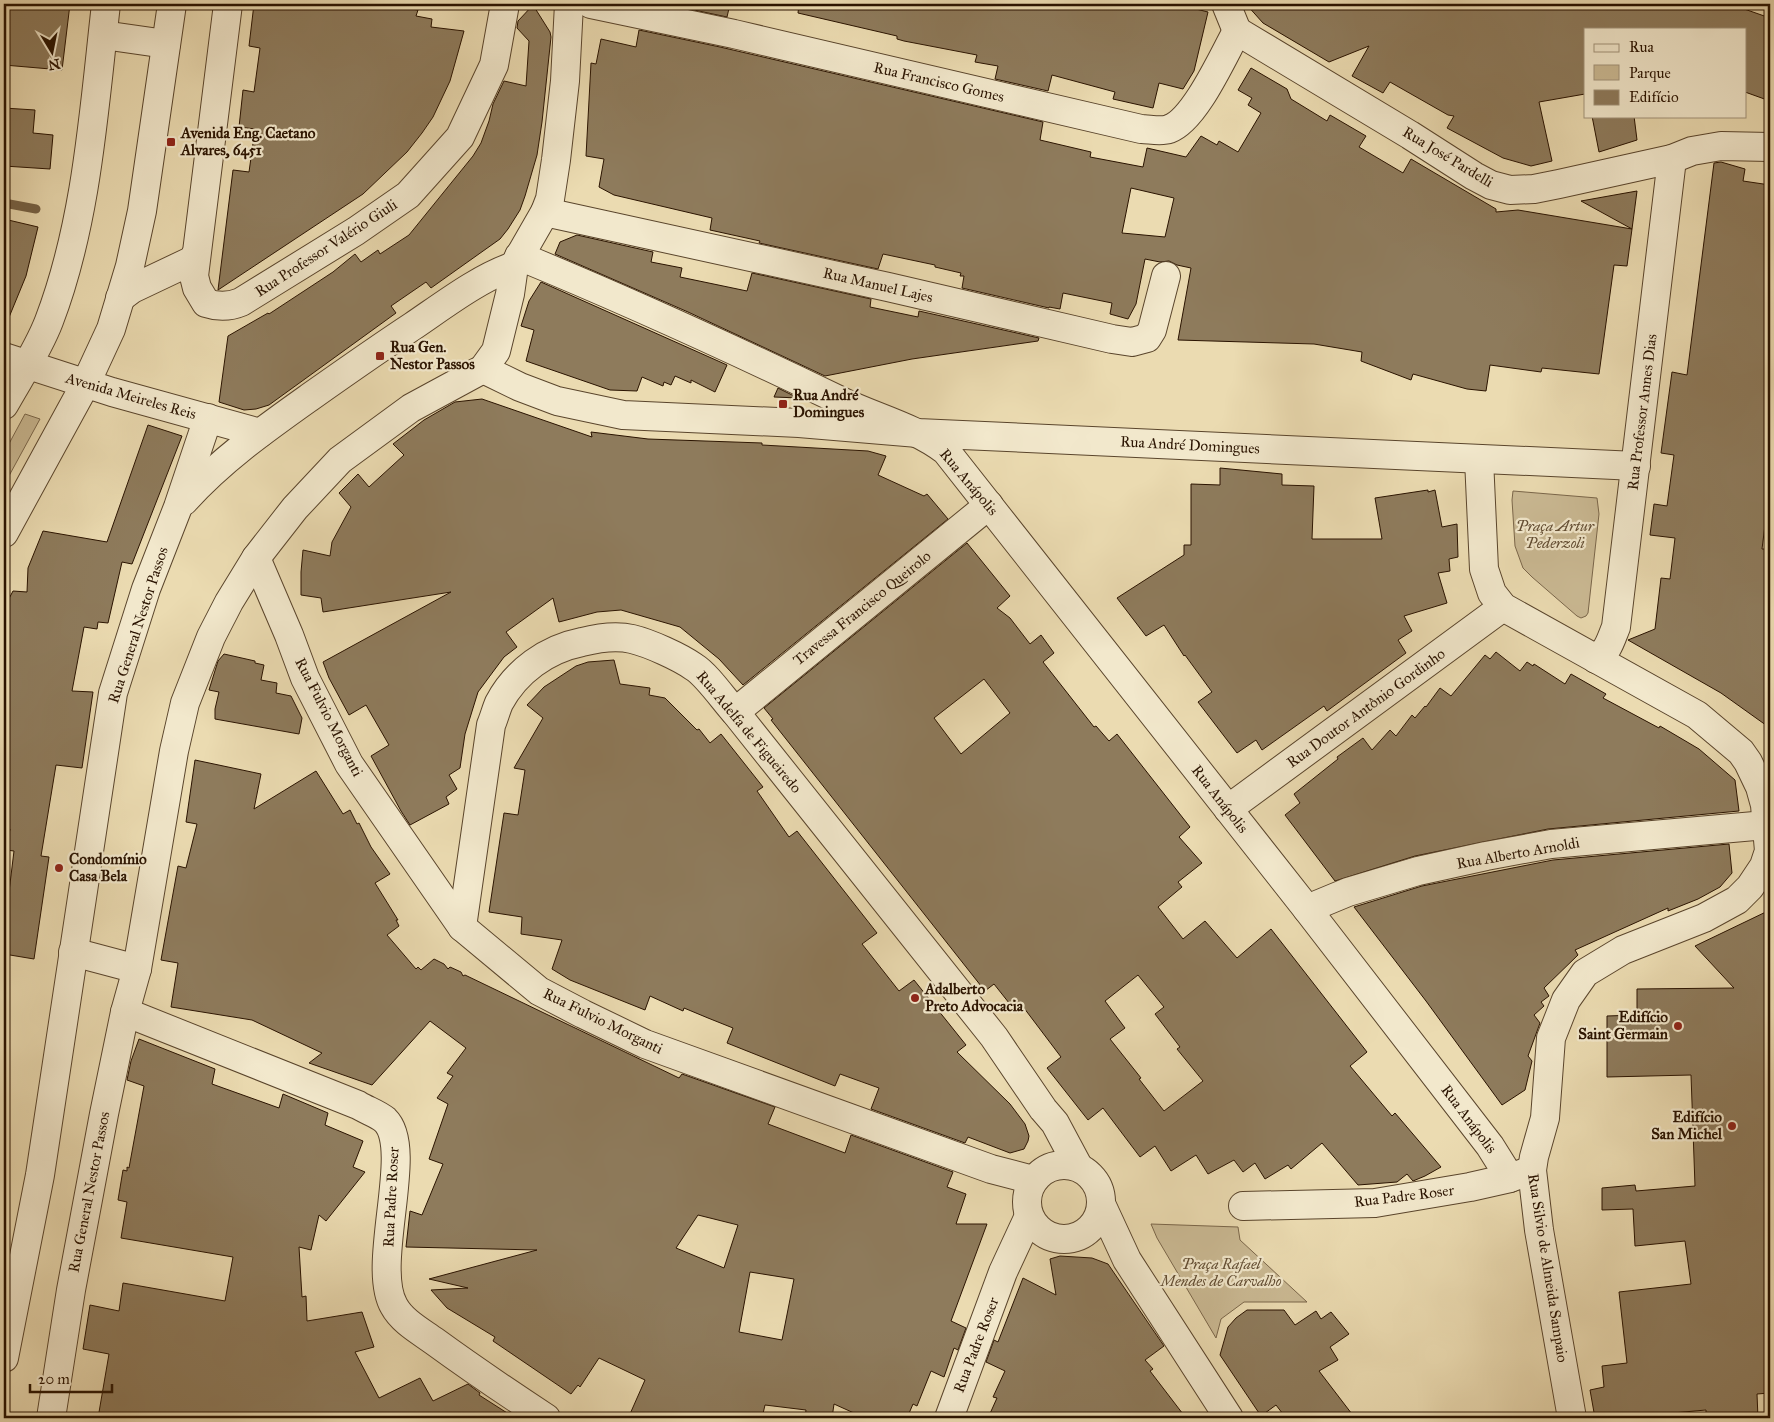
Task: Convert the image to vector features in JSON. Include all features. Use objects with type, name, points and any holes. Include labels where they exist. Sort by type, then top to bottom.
[{"type":"street","points":[[4,405],[16,361],[49,323],[60,291],[78,216],[106,4]]},
{"type":"street","points":[[4,533],[86,383],[111,329],[130,266],[142,211],[172,4]]},
{"type":"street","points":[[120,298],[132,289],[191,261],[196,255],[228,4]]},
{"type":"street","name":"Rua Professor Valério Giuli","points":[[196,255],[194,276],[197,288],[206,303],[232,306],[356,231],[408,195],[460,137],[494,65],[505,4]]},
{"type":"street","points":[[483,369],[496,351],[501,336],[516,261],[546,212],[550,199],[564,81],[569,4]]},
{"type":"street","name":"Rua Francisco Gomes","points":[[591,4],[734,34],[1142,129],[1168,130],[1182,122],[1201,96],[1237,31]]},
{"type":"street","points":[[1226,4],[1237,31]]},
{"type":"street","name":"Rua José Pardelli","points":[[1237,31],[1491,185],[1510,190],[1534,188],[1672,159],[1692,151],[1721,146],[1770,147]]},
{"type":"street","points":[[103,35],[166,44]]},
{"type":"street","name":"Rua Professor Annes Dias","points":[[1596,659],[1602,656],[1610,644],[1616,627],[1672,159]]},
{"type":"street","name":"Rua Manuel Lajes","points":[[546,212],[1132,342],[1147,338],[1152,330],[1166,276]]},
{"type":"street","points":[[516,261],[618,296],[854,408],[918,433]]},
{"type":"street","name":"Rua General Nestor Passos","points":[[178,508],[202,480],[260,433],[433,312],[516,261]]},
{"type":"street","name":"Avenida Meireles Reis","points":[[16,361],[112,392],[260,433]]},
{"type":"street","name":"Rua André Domingues","points":[[483,369],[520,387],[557,401],[623,415],[799,423],[918,433],[1636,466]]},
{"type":"street","name":"Rua General Nestor Passos","points":[[51,1418],[71,1290],[104,1114],[125,1012],[137,969],[174,751],[185,703],[210,637],[256,558],[295,508],[340,460],[411,408],[483,369]]},
{"type":"street","name":"Rua General Nestor Passos","points":[[4,1358],[40,1175],[113,692],[146,589],[178,508],[208,418]]},
{"type":"street","name":"Rua Anápolis","points":[[918,433],[946,451],[1306,908],[1490,1146],[1521,1174]]},
{"type":"street","points":[[1480,459],[1484,569],[1492,593],[1503,607],[1596,659]]},
{"type":"street","name":"Travessa Francisco Queirolo","points":[[735,712],[989,504]]},
{"type":"street","name":"Rua Fulvio Morganti","points":[[256,558],[305,678],[349,764],[462,927],[539,991],[645,1044],[991,1169],[1036,1201]]},
{"type":"street","name":"Rua Doutor Antônio Gordinho","points":[[1228,809],[1503,607]]},
{"type":"street","name":"Rua Adelfa de Figueiredo","points":[[462,927],[491,725],[500,703],[512,684],[532,662],[577,643],[614,637],[632,639],[685,661],[697,668],[735,712],[994,1037],[1043,1109],[1055,1123],[1078,1166]]},
{"type":"street","name":"Rua Silvio de Almeida Sampaio","points":[[1572,1418],[1539,1230],[1521,1174],[1534,1157],[1544,1118],[1551,1038],[1566,1000],[1585,973],[1623,950],[1704,918],[1737,900],[1750,887],[1764,866],[1768,851],[1765,806],[1760,788],[1748,762],[1741,752],[1697,715],[1596,659]]},
{"type":"street","name":"Rua Alberto Arnoldi","points":[[1306,908],[1348,892],[1418,871],[1551,844],[1766,825]]},
{"type":"street","points":[[73,952],[137,969]]},
{"type":"street","name":"Rua Padre Roser","points":[[125,1012],[358,1105],[384,1120],[390,1128],[396,1154],[387,1269],[389,1298],[395,1308],[408,1322],[479,1374],[546,1418]]},
{"type":"street","name":"Rua Adelfa de Figueiredo","points":[[1036,1201],[1049,1140],[1043,1109]]},
{"type":"street","points":[[1065,1164],[1078,1166],[1097,1182],[1101,1193],[1102,1206],[1099,1218],[1091,1228],[1081,1235],[1070,1239],[1057,1238],[1036,1201],[1053,1166],[1065,1164]]},
{"type":"street","name":"Rua Padre Roser","points":[[1243,1206],[1375,1203],[1470,1187],[1521,1174]]},
{"type":"street","name":"Rua Padre Roser","points":[[948,1418],[1003,1272],[1036,1201]]},
{"type":"street","points":[[1102,1206],[1127,1260],[1229,1418]]},
{"type":"street","points":[[1081,1235],[1102,1242],[1127,1260]]},
{"type":"green space","points":[[25,414],[40,419],[4,485],[4,453]]},
{"type":"green space","name":"Praça Artur Pederzoli","points":[[1513,491],[1597,498],[1599,514],[1588,613],[1586,616],[1581,618],[1577,616],[1523,568],[1515,546]]},
{"type":"green space","name":"Praça Rafael Mendes de Carvalho","points":[[1151,1224],[1238,1227],[1240,1240],[1307,1302],[1244,1302],[1221,1319],[1216,1338],[1157,1238]]},
{"type":"building","points":[[4,4],[70,4],[62,70],[4,65]]},
{"type":"building","points":[[254,4],[398,4],[397,7],[418,10],[416,16],[432,19],[431,27],[464,31],[450,81],[433,117],[407,152],[363,194],[218,290],[233,170],[249,172],[255,129],[239,127],[243,90],[254,92],[260,48],[249,46]]},
{"type":"building","points":[[666,4],[730,4],[727,17]]},
{"type":"building","points":[[799,4],[1193,4],[1192,8],[1208,12],[1194,71],[1183,89],[1159,83],[1153,108],[1113,99],[1115,92],[1052,75],[1048,91],[995,79],[998,66],[975,62],[977,55],[904,41],[897,39],[897,36],[798,13]]},
{"type":"building","points":[[1246,4],[1730,4],[1770,18],[1770,101],[1746,92],[1746,28],[1584,28],[1584,94],[1539,102],[1552,161],[1531,166],[1503,158],[1447,128],[1454,116],[1448,115],[1390,82],[1383,93],[1352,76],[1369,46],[1329,62],[1263,23]]},
{"type":"building","points":[[533,5],[550,32],[551,37],[542,122],[537,155],[525,196],[520,210],[508,229],[500,239],[431,288],[426,282],[391,306],[396,313],[269,405],[244,410],[219,402],[228,336],[269,314],[333,272],[355,254],[361,262],[378,250],[380,254],[409,235],[473,156],[481,143],[493,104],[504,81],[526,86],[529,41],[517,28],[518,21]]},
{"type":"building","points":[[639,30],[1043,122],[1040,140],[1091,152],[1090,157],[1143,167],[1147,148],[1186,157],[1201,136],[1217,145],[1219,141],[1238,152],[1261,113],[1248,105],[1252,98],[1238,90],[1251,68],[1287,89],[1291,99],[1327,121],[1330,115],[1366,136],[1359,147],[1403,173],[1411,159],[1496,209],[1496,212],[1518,210],[1632,229],[1627,266],[1614,265],[1599,374],[1542,368],[1541,372],[1490,365],[1486,391],[1467,389],[1413,374],[1411,380],[1361,361],[1362,352],[1314,344],[1178,340],[1191,268],[1169,261],[1160,262],[1145,259],[1136,304],[1128,319],[1110,314],[1112,303],[1063,293],[1060,309],[962,288],[964,276],[960,276],[961,273],[935,267],[935,265],[883,254],[878,269],[759,243],[760,241],[710,230],[712,218],[614,195],[599,187],[604,159],[586,156],[591,63],[596,64],[601,39],[636,47]],"holes":[[[1131,188],[1174,198],[1165,237],[1122,233]]]},
{"type":"building","points":[[4,108],[35,110],[33,133],[53,135],[50,169],[4,166]]},
{"type":"building","points":[[1592,118],[1634,118],[1637,140],[1599,152]]},
{"type":"building","points":[[1721,162],[1745,169],[1743,181],[1770,185],[1770,501],[1768,501],[1762,549],[1770,549],[1770,728],[1721,693],[1628,640],[1655,629],[1661,578],[1670,579],[1675,538],[1650,535],[1654,504],[1667,506],[1674,455],[1661,453],[1672,372],[1687,375],[1714,163]]},
{"type":"building","points":[[1637,191],[1632,229],[1581,201],[1620,194]]},
{"type":"building","points":[[4,219],[38,227],[26,276],[5,327]]},
{"type":"building","points":[[577,235],[653,252],[651,262],[682,268],[680,277],[747,291],[752,273],[871,299],[870,307],[918,317],[919,311],[1039,338],[1038,341],[912,359],[825,376],[688,312],[555,254],[560,242]]},
{"type":"building","points":[[541,282],[727,365],[715,392],[691,380],[691,383],[675,376],[671,385],[664,382],[663,386],[642,377],[637,391],[610,390],[526,361],[534,330],[521,326],[529,301]]},
{"type":"building","points":[[778,388],[794,396],[799,398],[774,397]]},
{"type":"building","points":[[482,399],[592,437],[591,432],[648,439],[762,443],[762,445],[868,451],[886,456],[878,475],[924,496],[927,494],[948,519],[743,685],[719,659],[680,627],[621,610],[597,612],[559,622],[553,598],[506,632],[517,647],[504,657],[478,692],[465,734],[460,768],[449,775],[457,789],[446,797],[449,804],[410,825],[371,756],[389,745],[366,705],[349,715],[329,678],[323,662],[451,592],[323,612],[321,598],[301,595],[303,550],[330,556],[332,542],[351,507],[339,493],[358,474],[369,487],[404,455],[393,444],[424,420],[455,402]]},
{"type":"building","points":[[148,425],[182,436],[132,564],[122,562],[108,623],[98,622],[97,629],[84,627],[72,691],[93,692],[82,768],[56,765],[41,856],[49,857],[34,959],[4,954],[4,899],[8,900],[14,851],[6,850],[10,829],[4,828],[4,608],[13,591],[27,592],[28,568],[43,531],[107,542]]},
{"type":"building","points":[[1220,468],[1282,474],[1282,485],[1314,486],[1312,539],[1382,539],[1375,498],[1428,490],[1428,492],[1435,490],[1442,527],[1457,524],[1458,557],[1449,559],[1450,571],[1438,573],[1447,603],[1404,616],[1412,631],[1398,640],[1406,653],[1327,711],[1324,706],[1262,750],[1256,740],[1237,753],[1198,702],[1212,692],[1184,656],[1164,625],[1146,636],[1117,598],[1184,555],[1184,545],[1191,545],[1191,484],[1220,485]]},
{"type":"building","points":[[967,543],[1010,596],[997,608],[1010,618],[1030,644],[1041,635],[1054,653],[1043,662],[1094,727],[1096,726],[1109,741],[1117,734],[1190,827],[1179,837],[1202,863],[1178,882],[1182,887],[1158,907],[1183,939],[1205,921],[1237,958],[1271,929],[1367,1052],[1350,1066],[1392,1116],[1395,1113],[1441,1167],[1413,1181],[1407,1174],[1397,1182],[1358,1185],[1322,1143],[1291,1169],[1288,1165],[1265,1179],[1255,1163],[1243,1172],[1234,1160],[1208,1174],[1196,1155],[1171,1171],[1155,1146],[1140,1157],[1103,1108],[1088,1120],[1047,1068],[1061,1057],[1024,1008],[1017,1013],[994,984],[985,991],[771,720],[773,719],[764,708]],"holes":[[[984,679],[1010,713],[961,754],[934,718]],[[1138,975],[1164,1007],[1155,1014],[1180,1047],[1177,1049],[1203,1081],[1164,1111],[1110,1039],[1125,1028],[1105,1001]]]},
{"type":"building","points":[[1496,652],[1520,671],[1527,662],[1533,666],[1534,664],[1565,684],[1571,674],[1606,694],[1603,698],[1659,728],[1660,726],[1699,749],[1735,780],[1739,811],[1548,829],[1415,856],[1335,881],[1285,815],[1300,803],[1294,794],[1338,759],[1337,757],[1363,738],[1372,750],[1390,730],[1396,736],[1412,715],[1415,718],[1426,707],[1440,688],[1451,696],[1485,655],[1490,659]]},
{"type":"building","points":[[224,654],[264,665],[261,680],[277,683],[276,693],[291,696],[302,718],[299,734],[215,719],[219,692],[209,690],[218,661]]},
{"type":"building","points":[[614,660],[620,684],[650,688],[649,695],[665,698],[697,730],[699,729],[710,743],[721,734],[763,787],[757,791],[789,837],[797,831],[877,933],[862,944],[899,991],[914,980],[966,1045],[957,1052],[1010,1104],[1025,1124],[1029,1136],[1024,1149],[1010,1153],[968,1137],[965,1143],[871,1109],[879,1088],[840,1074],[835,1086],[727,1043],[733,1028],[684,1008],[683,1011],[650,996],[645,1010],[570,980],[552,969],[562,940],[521,934],[522,917],[489,912],[504,813],[518,815],[525,770],[514,768],[543,718],[527,705],[544,687],[576,666],[588,662]]},
{"type":"building","points":[[195,760],[261,774],[254,809],[316,771],[343,814],[350,810],[371,847],[390,874],[375,883],[398,920],[396,920],[399,926],[387,935],[416,969],[418,967],[421,970],[434,959],[444,964],[448,969],[450,967],[461,972],[463,976],[465,975],[679,1078],[682,1074],[775,1107],[768,1124],[845,1153],[851,1135],[953,1172],[947,1187],[966,1194],[956,1224],[987,1224],[951,1321],[966,1328],[958,1350],[954,1348],[944,1377],[931,1371],[917,1406],[913,1404],[907,1418],[865,1418],[834,1404],[832,1418],[805,1418],[806,1410],[765,1405],[762,1418],[644,1418],[630,1414],[645,1380],[599,1358],[580,1387],[578,1385],[571,1394],[493,1341],[495,1337],[447,1308],[431,1290],[468,1288],[429,1279],[537,1250],[406,1247],[410,1211],[422,1215],[443,1164],[429,1159],[448,1104],[437,1098],[453,1076],[447,1073],[466,1048],[430,1021],[372,1085],[309,1063],[322,1053],[252,1020],[171,1007],[178,963],[161,960],[178,866],[186,868],[197,824],[186,822]],"holes":[[[698,1215],[738,1225],[724,1268],[676,1248]],[[750,1272],[794,1279],[782,1340],[739,1332]]]},
{"type":"building","points":[[1729,844],[1732,873],[1720,887],[1698,899],[1668,911],[1668,908],[1575,950],[1578,955],[1544,988],[1549,996],[1541,1002],[1544,1006],[1534,1015],[1540,1023],[1528,1056],[1532,1061],[1525,1090],[1502,1105],[1354,907],[1422,886],[1553,860]]},
{"type":"building","points":[[1770,910],[1770,1310],[1765,1311],[1770,1359],[1770,1393],[1757,1394],[1758,1418],[1706,1418],[1706,1410],[1639,1416],[1639,1418],[1595,1418],[1590,1390],[1604,1387],[1602,1366],[1627,1363],[1619,1292],[1691,1284],[1685,1241],[1635,1246],[1633,1209],[1602,1210],[1602,1188],[1635,1185],[1636,1191],[1695,1186],[1691,1075],[1607,1077],[1607,1016],[1637,1015],[1637,989],[1734,988],[1695,946]]},
{"type":"building","points":[[139,1039],[215,1069],[212,1084],[279,1108],[283,1094],[328,1113],[325,1125],[363,1141],[353,1167],[365,1172],[326,1221],[319,1215],[311,1250],[299,1247],[302,1297],[306,1296],[307,1321],[362,1312],[374,1347],[355,1352],[379,1398],[420,1378],[433,1401],[468,1384],[480,1393],[479,1395],[515,1418],[98,1418],[109,1354],[83,1349],[90,1305],[119,1311],[123,1283],[225,1301],[233,1257],[121,1238],[127,1202],[118,1200],[123,1170],[127,1171],[127,1167],[129,1168],[144,1086],[127,1080]]},
{"type":"building","points":[[1060,1256],[1092,1258],[1108,1264],[1164,1346],[1145,1360],[1153,1369],[1150,1371],[1186,1418],[988,1418],[997,1398],[993,1397],[1005,1371],[986,1362],[994,1340],[998,1342],[1023,1278],[1056,1295],[1050,1259]]},
{"type":"building","points":[[1247,1310],[1284,1310],[1295,1325],[1316,1311],[1321,1319],[1331,1312],[1349,1334],[1330,1347],[1338,1360],[1319,1371],[1355,1418],[1286,1418],[1276,1405],[1261,1416],[1220,1355],[1228,1327]]},
{"type":"waterway","points":[[4,203],[36,209]]},
{"type":"place","name":"Avenida Eng. Caetano Alvares, 6451","points":[[171,142]]},
{"type":"place","name":"Rua Gen. Nestor Passos","points":[[380,356]]},
{"type":"place","name":"Rua André Domingues","points":[[783,404]]},
{"type":"place","name":"Condomínio Casa Bela","points":[[59,868]]},
{"type":"place","name":"Adalberto Preto Advocacia","points":[[915,998]]},
{"type":"place","name":"Edifício Saint Germain","points":[[1678,1026]]},
{"type":"place","name":"Edifício San Michel","points":[[1732,1126]]}]
